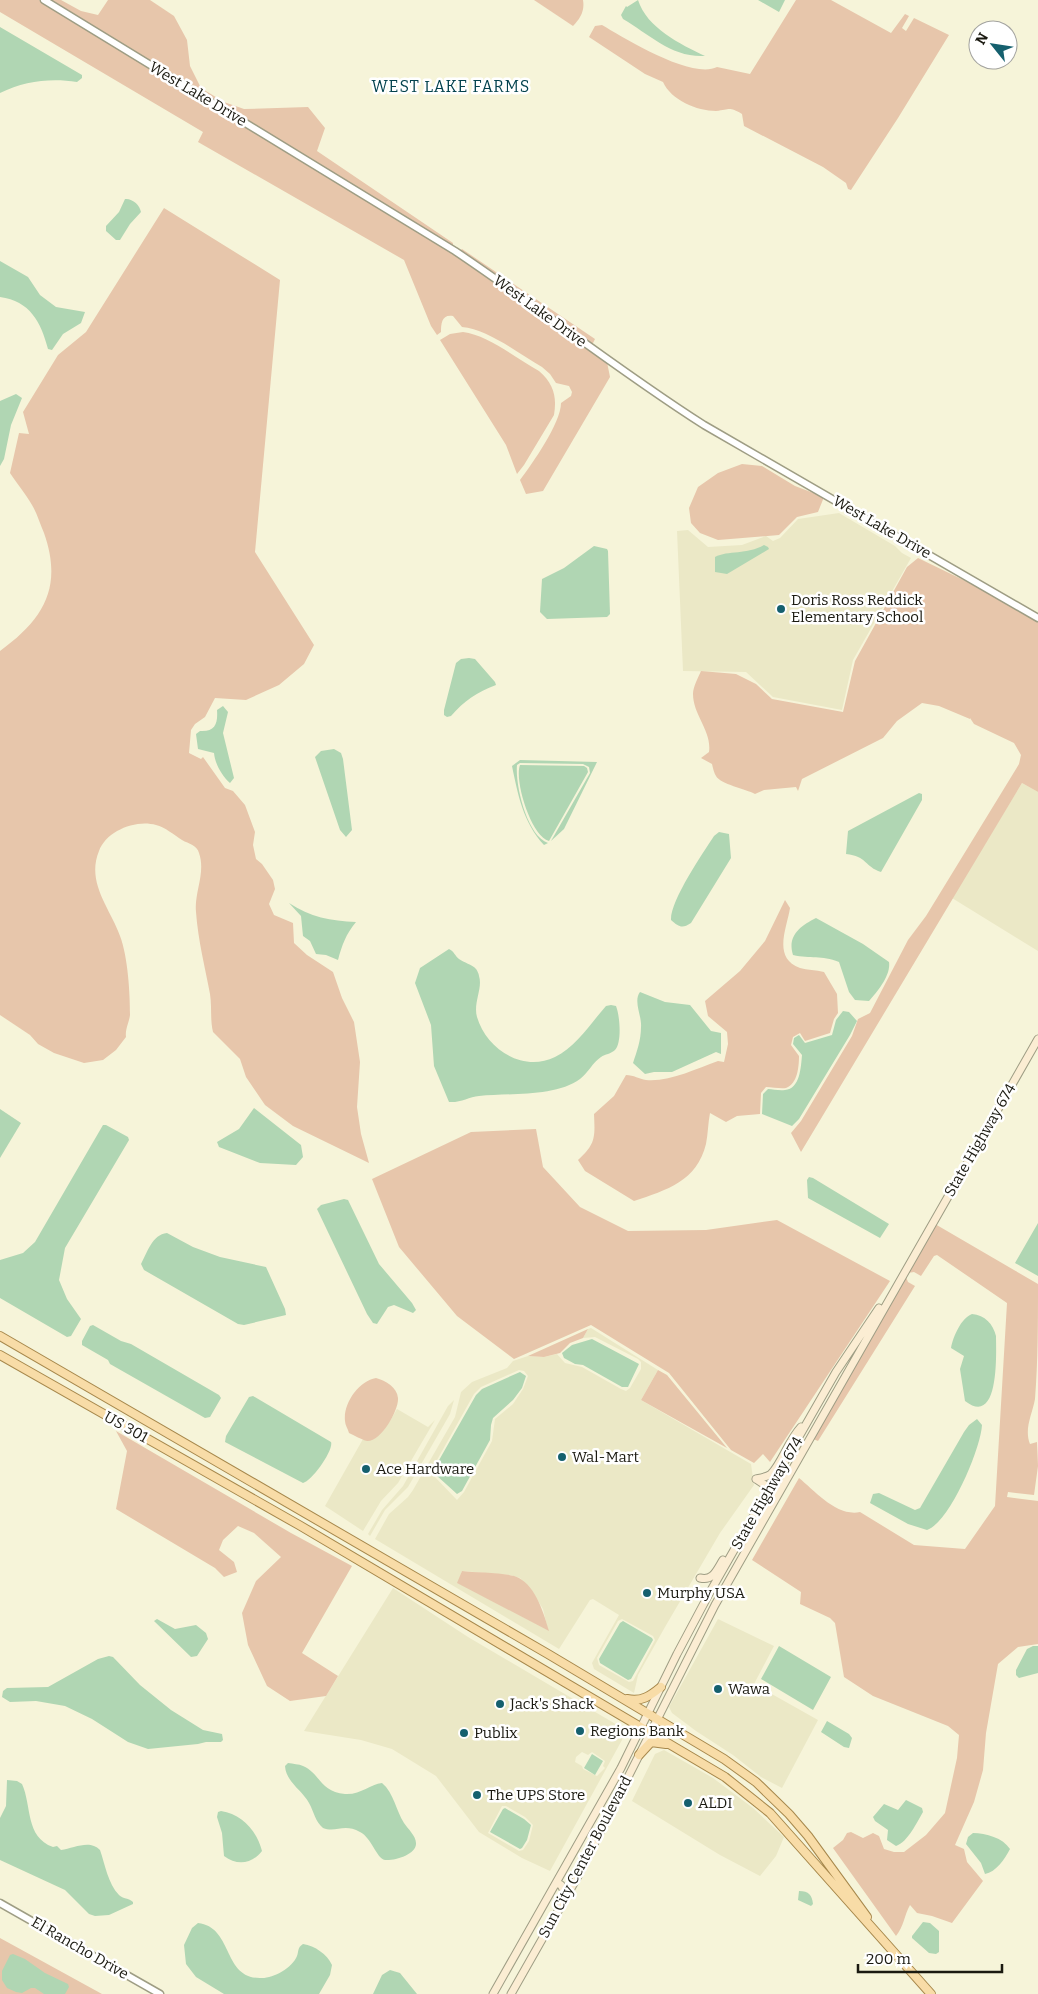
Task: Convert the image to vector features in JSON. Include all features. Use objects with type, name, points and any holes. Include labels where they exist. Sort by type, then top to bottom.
[{"type":"main road","name":"State Highway 674","points":[[656,1719],[701,1630],[1038,1039]]},
{"type":"main road","name":"State Highway 674","points":[[641,1727],[709,1594],[809,1419],[840,1366],[907,1268]]},
{"type":"main road","name":"US 301","points":[[0,1336],[732,1764],[779,1803],[808,1836],[886,1943]]},
{"type":"main road","name":"US 301","points":[[0,1355],[253,1499],[725,1777],[757,1802],[790,1836],[931,1994]]},
{"type":"main road","points":[[756,1479],[771,1473],[794,1434],[809,1419]]},
{"type":"main road","points":[[734,1572],[740,1552],[769,1496],[768,1490],[762,1482],[756,1479]]},
{"type":"main road","points":[[756,1479],[763,1490],[763,1499]]},
{"type":"main road","points":[[709,1594],[707,1587],[700,1578],[712,1577],[746,1528]]},
{"type":"main road","points":[[620,1697],[641,1700],[650,1696],[660,1687]]},
{"type":"main road","name":"Sun City Center Boulevard","points":[[511,1994],[578,1876],[656,1719]]},
{"type":"main road","name":"Sun City Center Boulevard","points":[[493,1994],[557,1883],[641,1727]]},
{"type":"main road","points":[[639,1755],[651,1742],[674,1746]]},
{"type":"main road","points":[[529,1963],[534,1946],[564,1891],[561,1885],[557,1883]]},
{"type":"street","name":"West Lake Drive","points":[[44,0],[456,251],[654,393],[704,425],[1038,618]]},
{"type":"street","name":"El Rancho Drive","points":[[0,1903],[160,1994]]},
{"type":"shaded area","points":[[0,0],[39,0],[453,252],[607,362],[610,377],[543,491],[526,494],[520,480],[551,432],[560,411],[561,403],[571,396],[572,392],[569,386],[556,383],[542,367],[493,337],[462,327],[453,316],[446,316],[444,318],[441,332],[437,335],[431,326],[404,260],[198,142],[203,132],[0,12]]},
{"type":"shaded area","points":[[48,0],[61,0],[81,11],[98,15],[108,0],[150,0],[174,16],[187,40],[190,66],[201,88],[224,102],[244,109],[308,107],[325,128],[317,151],[453,243],[453,247]]},
{"type":"shaded area","points":[[534,0],[583,0],[583,11],[573,26]]},
{"type":"shaded area","points":[[638,0],[642,10],[657,27],[675,40],[705,56],[693,56],[671,49],[623,19],[621,15],[626,6]]},
{"type":"shaded area","points":[[758,0],[785,0],[779,12]]},
{"type":"shaded area","points":[[796,0],[831,0],[891,33],[905,14],[909,16],[902,28],[906,31],[914,18],[949,35],[851,190],[848,189],[846,183],[823,167],[744,126],[742,114],[731,109],[716,111],[701,109],[685,103],[672,94],[663,82],[645,74],[589,37],[595,26],[602,25],[658,56],[675,63],[692,68],[706,69],[717,67],[750,74]]},
{"type":"shaded area","points":[[0,27],[82,75],[82,78],[77,82],[38,81],[0,93]]},
{"type":"shaded area","points":[[125,199],[135,202],[141,212],[130,224],[120,240],[116,240],[106,231],[106,226],[119,212]]},
{"type":"shaded area","points":[[164,208],[280,280],[255,552],[314,645],[304,664],[279,685],[246,700],[215,698],[205,717],[195,724],[191,730],[189,753],[201,759],[203,757],[225,788],[233,791],[245,805],[255,832],[253,845],[256,859],[262,864],[273,880],[275,889],[269,904],[274,915],[293,923],[294,943],[307,955],[333,972],[342,998],[354,1022],[360,1062],[357,1107],[361,1134],[369,1163],[293,1126],[265,1105],[246,1077],[240,1059],[213,1032],[210,994],[196,912],[201,860],[195,846],[159,826],[148,824],[131,825],[115,832],[103,844],[96,863],[97,885],[120,936],[128,975],[130,1015],[126,1037],[116,1050],[103,1060],[84,1063],[54,1053],[38,1044],[30,1035],[0,1015],[0,651],[28,627],[38,614],[46,600],[50,586],[51,570],[49,552],[37,515],[30,501],[10,473],[19,433],[29,434],[23,412],[58,355],[86,332]]},
{"type":"shaded area","points":[[462,249],[595,339],[592,345],[460,251]]},
{"type":"shaded area","points":[[0,261],[28,277],[40,295],[56,307],[85,312],[81,323],[63,334],[52,350],[48,349],[42,330],[33,314],[19,303],[0,297]]},
{"type":"shaded area","points":[[463,332],[492,342],[539,371],[548,381],[553,391],[555,397],[554,415],[517,474],[506,445],[440,340],[450,334]]},
{"type":"shaded area","points":[[16,394],[22,398],[11,425],[4,459],[0,466],[0,401]]},
{"type":"shaded area","points":[[742,464],[762,466],[795,486],[824,497],[818,512],[797,517],[779,535],[718,540],[700,533],[691,523],[689,508],[698,487],[718,473]]},
{"type":"shaded area","name":"Doris Ross Reddick Elementary School","points":[[839,513],[895,546],[911,558],[853,660],[842,710],[773,697],[746,672],[683,671],[677,531],[688,530],[708,547],[742,545],[766,536],[773,541],[780,538],[798,519]]},
{"type":"shaded area","points":[[764,545],[769,549],[727,574],[715,572],[715,557],[751,550]]},
{"type":"shaded area","points":[[594,546],[607,549],[608,551],[610,614],[607,617],[547,619],[540,612],[542,579],[564,568]]},
{"type":"shaded area","points":[[918,558],[982,589],[1038,621],[1038,792],[1022,783],[801,1152],[791,1133],[801,1121],[852,1036],[858,1019],[870,1013],[908,940],[926,916],[1019,764],[1021,755],[1014,743],[974,724],[970,718],[939,706],[922,703],[897,721],[883,738],[802,779],[798,791],[796,787],[764,790],[755,794],[718,779],[712,764],[701,758],[709,752],[709,744],[696,709],[693,691],[701,671],[736,674],[756,684],[772,699],[843,712],[855,661],[907,567]]},
{"type":"shaded area","points":[[461,659],[475,659],[496,685],[471,698],[451,716],[447,717],[444,715],[444,710],[456,663]]},
{"type":"shaded area","points":[[223,706],[228,712],[223,733],[234,778],[230,783],[219,769],[214,753],[198,749],[196,734],[200,731],[209,730],[214,726],[217,719],[217,710]]},
{"type":"shaded area","points":[[334,749],[341,753],[343,759],[352,830],[346,837],[340,830],[315,757],[321,751]]},
{"type":"shaded area","points":[[520,760],[597,762],[564,829],[551,841],[590,773],[589,767],[583,764],[520,763],[517,765],[520,797],[528,821],[534,831],[548,843],[544,845],[531,827],[526,818],[519,798],[512,766]]},
{"type":"shaded area","points":[[520,765],[584,766],[587,768],[588,772],[549,841],[542,837],[530,819],[519,782]]},
{"type":"shaded area","points":[[1022,783],[1038,792],[1038,951],[952,898]]},
{"type":"shaded area","points":[[919,793],[922,794],[922,800],[881,872],[862,859],[846,854],[848,831]]},
{"type":"shaded area","points":[[719,832],[729,834],[731,858],[691,923],[683,927],[678,926],[671,920],[676,901],[695,865],[714,836]]},
{"type":"shaded area","points":[[785,900],[790,908],[783,942],[786,957],[791,963],[800,968],[824,972],[837,994],[838,1013],[830,1033],[805,1041],[800,1033],[793,1037],[791,1045],[799,1056],[798,1069],[793,1083],[786,1088],[766,1087],[761,1093],[760,1114],[737,1116],[726,1122],[710,1113],[706,1144],[702,1157],[688,1175],[669,1188],[634,1201],[585,1171],[578,1160],[593,1140],[594,1114],[614,1096],[626,1075],[646,1080],[664,1079],[718,1061],[724,1062],[728,1044],[727,1032],[708,1016],[705,1001],[740,971],[765,941]]},
{"type":"shaded area","points":[[289,903],[305,912],[321,917],[338,921],[356,922],[345,940],[338,960],[326,955],[316,954],[310,941],[303,936],[301,916]]},
{"type":"shaded area","points":[[816,918],[863,944],[889,962],[886,977],[869,1001],[855,1000],[849,992],[839,962],[793,955],[792,942],[796,932]]},
{"type":"shaded area","points":[[449,949],[459,959],[476,969],[479,974],[480,985],[476,1006],[477,1017],[488,1039],[507,1055],[518,1060],[530,1062],[543,1061],[555,1057],[570,1047],[606,1006],[611,1005],[616,1006],[619,1016],[620,1029],[617,1047],[598,1059],[580,1079],[558,1089],[531,1093],[479,1096],[457,1102],[449,1102],[434,1066],[431,1025],[415,983],[420,968]]},
{"type":"shaded area","points":[[640,992],[665,1002],[690,1005],[711,1031],[721,1033],[721,1054],[716,1052],[672,1072],[645,1074],[633,1063],[641,1032],[637,1000]]},
{"type":"shaded area","points":[[843,1011],[849,1012],[857,1021],[799,1119],[792,1126],[762,1114],[763,1094],[768,1089],[790,1089],[797,1082],[802,1055],[793,1044],[794,1038],[799,1035],[805,1043],[832,1035],[836,1020]]},
{"type":"shaded area","points":[[254,1108],[301,1145],[303,1157],[296,1165],[260,1163],[219,1147],[217,1142],[239,1129]]},
{"type":"shaded area","points":[[0,1109],[21,1123],[0,1158]]},
{"type":"shaded area","points":[[103,1125],[128,1137],[129,1140],[65,1248],[59,1280],[67,1299],[81,1319],[71,1336],[67,1337],[0,1298],[0,1260],[23,1253],[35,1242]]},
{"type":"shaded area","points":[[536,1129],[543,1167],[580,1207],[628,1231],[706,1230],[777,1220],[890,1281],[770,1462],[763,1454],[754,1463],[731,1450],[669,1373],[591,1325],[514,1359],[457,1316],[399,1247],[372,1179],[471,1132]]},
{"type":"shaded area","points":[[809,1177],[889,1224],[880,1238],[808,1198],[807,1180]]},
{"type":"shaded area","points":[[344,1199],[348,1200],[379,1264],[412,1303],[416,1310],[413,1313],[394,1305],[388,1307],[377,1324],[373,1323],[367,1314],[317,1209],[321,1205]]},
{"type":"shaded area","points":[[1038,1223],[1038,1276],[1015,1263]]},
{"type":"shaded area","points":[[935,1224],[1038,1284],[1036,1385],[1028,1433],[1030,1444],[1037,1442],[1038,1466],[1034,1495],[1008,1492],[1007,1497],[1038,1501],[1038,1644],[1018,1647],[998,1664],[986,1733],[983,1770],[974,1802],[955,1845],[964,1849],[967,1862],[983,1881],[952,1923],[917,1913],[910,1905],[896,1936],[833,1848],[843,1840],[847,1833],[851,1832],[863,1838],[873,1833],[879,1836],[884,1849],[904,1852],[926,1835],[945,1813],[957,1758],[959,1735],[948,1726],[873,1696],[844,1677],[835,1623],[830,1618],[800,1604],[801,1592],[752,1560],[799,1478],[835,1507],[851,1513],[860,1512],[914,1545],[965,1549],[995,1506],[1007,1303],[937,1255],[934,1256],[921,1276],[914,1272],[908,1273]]},
{"type":"shaded area","points":[[167,1233],[193,1247],[220,1257],[266,1267],[286,1315],[244,1325],[238,1324],[144,1270],[141,1264],[151,1244],[162,1234]]},
{"type":"shaded area","points":[[906,1277],[908,1282],[915,1286],[818,1441],[813,1439]]},
{"type":"shaded area","points":[[972,1314],[981,1316],[988,1321],[996,1336],[994,1385],[990,1397],[985,1404],[976,1407],[965,1401],[960,1369],[964,1356],[951,1348],[956,1333],[964,1319]]},
{"type":"shaded area","points":[[93,1325],[121,1341],[131,1344],[219,1395],[221,1398],[210,1417],[205,1418],[110,1364],[108,1360],[82,1345],[82,1341],[90,1326]]},
{"type":"shaded area","points":[[591,1328],[658,1370],[641,1400],[751,1464],[754,1485],[720,1533],[665,1627],[638,1675],[634,1693],[594,1669],[592,1663],[619,1615],[593,1599],[590,1600],[559,1649],[375,1539],[389,1514],[413,1490],[455,1417],[461,1392],[472,1382],[507,1368],[513,1361],[528,1356],[544,1357],[557,1354],[565,1363],[582,1367],[626,1391],[630,1388],[641,1369],[641,1362],[595,1337],[583,1338],[588,1329]],"holes":[[[519,1370],[524,1371],[528,1376],[523,1389],[513,1404],[495,1419],[492,1441],[464,1492],[457,1500],[434,1476],[432,1469],[474,1394],[481,1387]],[[462,1571],[510,1575],[520,1578],[532,1591],[543,1609],[548,1630],[458,1583]],[[622,1619],[653,1636],[655,1640],[633,1681],[629,1682],[599,1665],[597,1658],[618,1621]]]},
{"type":"shaded area","points":[[588,1329],[583,1338],[570,1343],[560,1353],[544,1357],[528,1356]]},
{"type":"shaded area","points":[[592,1339],[639,1364],[628,1387],[622,1387],[583,1365],[575,1364],[564,1358],[562,1353],[572,1345]]},
{"type":"shaded area","points":[[658,1370],[667,1375],[727,1448],[641,1400]]},
{"type":"shaded area","points":[[520,1372],[526,1376],[522,1388],[513,1400],[493,1418],[490,1440],[462,1491],[457,1494],[436,1475],[434,1469],[476,1395],[482,1389]]},
{"type":"shaded area","points":[[376,1378],[387,1383],[396,1391],[398,1403],[396,1410],[383,1431],[372,1440],[367,1441],[349,1433],[345,1422],[345,1414],[349,1400],[358,1388]]},
{"type":"shaded area","points":[[253,1396],[331,1442],[326,1458],[307,1481],[303,1483],[225,1442],[226,1436],[249,1397]]},
{"type":"shaded area","points":[[454,1400],[450,1414],[408,1487],[385,1510],[370,1536],[368,1534],[382,1510],[403,1486],[448,1406]]},
{"type":"shaded area","points":[[397,1409],[428,1427],[435,1420],[398,1483],[381,1501],[363,1531],[325,1506],[363,1439],[367,1441],[390,1421]]},
{"type":"shaded area","points":[[977,1419],[982,1425],[970,1466],[954,1499],[936,1524],[927,1530],[908,1524],[870,1503],[873,1494],[879,1493],[915,1510],[920,1508],[964,1432]]},
{"type":"shaded area","points":[[116,1431],[291,1533],[352,1566],[302,1653],[338,1676],[326,1696],[290,1701],[267,1686],[248,1645],[242,1613],[256,1581],[281,1557],[254,1533],[238,1526],[223,1540],[219,1550],[234,1562],[237,1572],[224,1577],[215,1568],[116,1509],[127,1451]]},
{"type":"shaded area","points":[[462,1571],[514,1576],[525,1582],[535,1594],[549,1631],[457,1583]]},
{"type":"shaded area","points":[[393,1588],[468,1637],[624,1729],[622,1740],[550,1871],[522,1858],[479,1832],[436,1776],[392,1749],[361,1740],[304,1731]],"holes":[[[582,1752],[588,1755],[592,1752],[605,1761],[603,1766],[605,1768],[597,1776],[583,1769],[582,1766],[575,1762],[576,1757]],[[502,1806],[506,1806],[525,1817],[533,1825],[529,1841],[523,1850],[519,1851],[488,1833]]]},
{"type":"shaded area","points":[[157,1619],[175,1629],[196,1625],[206,1633],[208,1639],[197,1656],[191,1657],[154,1621]]},
{"type":"shaded area","points":[[718,1619],[774,1646],[754,1684],[818,1720],[782,1788],[761,1777],[733,1755],[696,1731],[672,1713],[669,1707]]},
{"type":"shaded area","points":[[623,1621],[653,1640],[631,1679],[628,1680],[600,1663],[599,1659]]},
{"type":"shaded area","points":[[779,1646],[831,1677],[813,1710],[761,1679]]},
{"type":"shaded area","points":[[1038,1646],[1038,1673],[1019,1678],[1016,1675],[1016,1670],[1027,1649]]},
{"type":"shaded area","points":[[109,1656],[113,1657],[140,1685],[171,1710],[203,1730],[222,1734],[223,1740],[221,1742],[148,1749],[128,1742],[92,1719],[65,1706],[36,1701],[10,1702],[2,1697],[3,1691],[7,1688],[48,1687],[98,1659]]},
{"type":"shaded area","points":[[827,1721],[849,1734],[852,1738],[849,1748],[844,1747],[821,1732]]},
{"type":"shaded area","points":[[664,1750],[713,1778],[753,1808],[784,1837],[776,1856],[760,1876],[720,1855],[632,1801],[655,1754]]},
{"type":"shaded area","points":[[592,1754],[603,1761],[595,1775],[584,1768]]},
{"type":"shaded area","points":[[288,1763],[301,1765],[309,1769],[325,1786],[337,1793],[356,1793],[382,1783],[392,1797],[404,1823],[415,1838],[416,1843],[413,1850],[399,1858],[385,1860],[379,1856],[368,1839],[360,1832],[349,1828],[323,1828],[316,1819],[306,1798],[288,1777],[285,1766]]},
{"type":"shaded area","points":[[7,1780],[17,1781],[22,1784],[34,1828],[44,1842],[53,1847],[57,1846],[61,1850],[82,1845],[96,1847],[100,1850],[109,1880],[115,1890],[121,1896],[133,1902],[133,1904],[109,1915],[95,1916],[89,1914],[65,1890],[0,1860],[0,1818],[6,1806]]},
{"type":"shaded area","points":[[906,1800],[922,1808],[923,1812],[908,1836],[896,1846],[887,1840],[888,1830],[875,1821],[873,1817],[884,1804],[898,1810]]},
{"type":"shaded area","points":[[505,1808],[531,1825],[527,1840],[520,1849],[490,1832]]},
{"type":"shaded area","points":[[221,1811],[236,1816],[252,1830],[262,1851],[254,1859],[239,1862],[224,1856],[222,1833],[217,1817],[218,1812]]},
{"type":"shaded area","points":[[973,1833],[994,1837],[1010,1849],[1000,1864],[989,1873],[985,1874],[981,1863],[966,1844],[968,1837]]},
{"type":"shaded area","points":[[799,1891],[809,1894],[813,1904],[811,1906],[798,1900]]},
{"type":"shaded area","points":[[923,1922],[930,1923],[939,1931],[939,1952],[936,1954],[929,1953],[912,1938]]},
{"type":"shaded area","points":[[198,1923],[209,1927],[218,1934],[234,1963],[240,1971],[249,1976],[267,1978],[282,1972],[295,1960],[299,1948],[303,1944],[316,1949],[327,1957],[332,1965],[330,1975],[319,1994],[224,1994],[196,1977],[186,1964],[184,1945],[192,1928]]},
{"type":"shaded area","points":[[0,1938],[102,1994],[0,1994]]},
{"type":"shaded area","points":[[13,1954],[68,1984],[69,1987],[65,1994],[44,1994],[35,1988],[22,1993],[7,1988],[2,1980],[2,1971],[10,1955]]},
{"type":"shaded area","points":[[390,1970],[400,1973],[417,1994],[373,1994],[382,1975]]},
{"type":"place","name":"Doris Ross Reddick Elementary School","points":[[781,609]]},
{"type":"place","name":"Wal-Mart","points":[[562,1457]]},
{"type":"place","name":"Ace Hardware","points":[[366,1469]]},
{"type":"place","name":"Murphy USA","points":[[647,1593]]},
{"type":"place","name":"Wawa","points":[[718,1689]]},
{"type":"place","name":"Jack's Shack","points":[[500,1704]]},
{"type":"place","name":"Regions Bank","points":[[580,1731]]},
{"type":"place","name":"Publix","points":[[464,1733]]},
{"type":"place","name":"The UPS Store","points":[[477,1795]]},
{"type":"place","name":"ALDI","points":[[688,1803]]},
{"type":"district","name":"WEST LAKE FARMS","points":[[451,86]]}]
